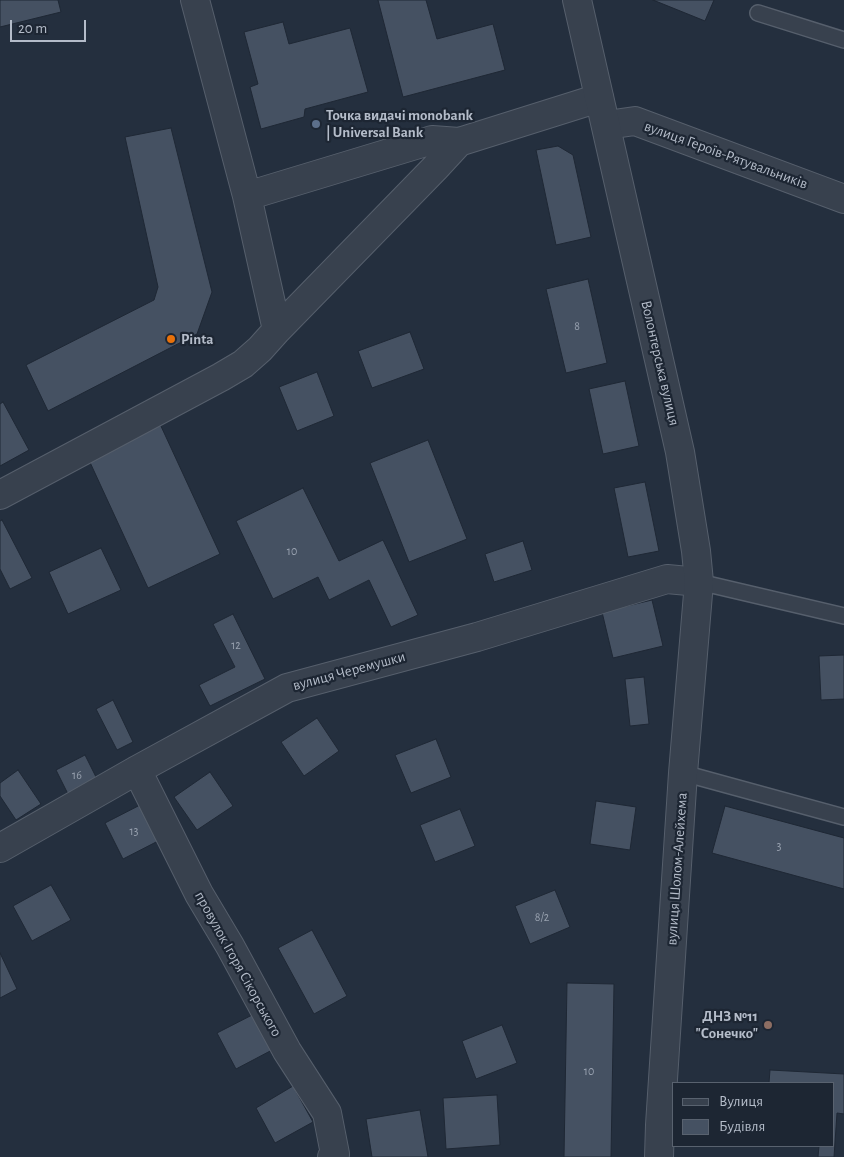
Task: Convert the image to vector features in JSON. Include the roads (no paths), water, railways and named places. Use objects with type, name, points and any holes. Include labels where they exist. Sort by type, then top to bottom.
[{"type":"street","points":[[195,0],[247,196],[277,330]]},
{"type":"street","name":"Волонтерська вулиця","points":[[577,0],[680,452],[696,551],[699,582]]},
{"type":"street","points":[[247,196],[432,140],[459,142],[598,98]]},
{"type":"street","name":"вулиця Героїв-Рятувальників","points":[[607,125],[635,121],[844,199]]},
{"type":"street","points":[[0,495],[243,364],[260,349],[459,142]]},
{"type":"street","name":"вулиця Черемушки","points":[[0,848],[287,688],[477,637],[667,579],[699,582]]},
{"type":"street","name":"вулиця Шолом-Алейхема","points":[[660,1157],[660,1125],[683,773],[699,582]]},
{"type":"street","name":"провулок Ігоря Сікорського","points":[[137,770],[199,894],[230,946],[287,1051],[327,1113],[334,1156]]},
{"type":"lane","points":[[758,13],[844,40]]},
{"type":"lane","points":[[699,582],[844,616]]},
{"type":"lane","points":[[683,773],[844,817]]},
{"type":"place","name":"Точка видачі monobank | Universal Bank","points":[[316,124]]},
{"type":"place","name":"Pinta","points":[[171,339]]},
{"type":"place","name":"ДНЗ №11 \"Сонечко\"","points":[[768,1025]]}]
